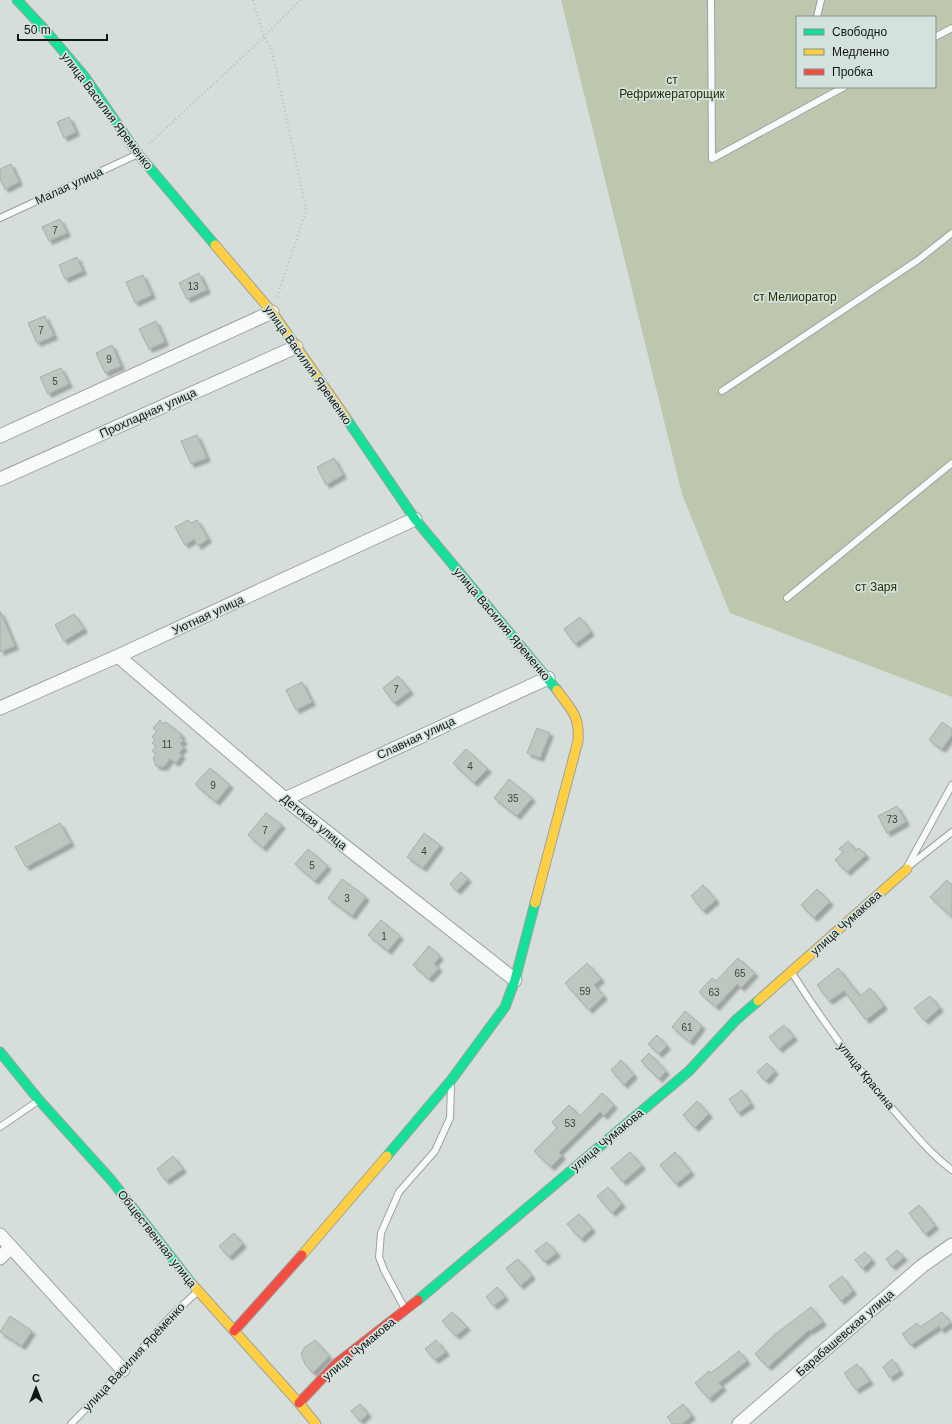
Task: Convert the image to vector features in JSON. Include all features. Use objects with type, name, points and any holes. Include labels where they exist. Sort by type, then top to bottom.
[{"type":"street","name":"улица Василия Яременко","points":[[17,0],[46,31],[85,77],[138,154],[272,312],[415,519],[548,678],[575,715],[579,727],[578,741],[515,980],[505,1007],[494,1024],[452,1079],[335,1218],[234,1330]]},
{"type":"street","points":[[0,436],[272,312]]},
{"type":"street","name":"Прохладная улица","points":[[0,479],[296,347]]},
{"type":"street","name":"Уютная улица","points":[[0,708],[118,656],[415,519]]},
{"type":"street","name":"Детская улица","points":[[118,656],[285,799],[515,980]]},
{"type":"street","name":"Славная улица","points":[[285,799],[548,678]]},
{"type":"street","name":"улица Чумакова","points":[[299,1403],[337,1363],[406,1310],[481,1248],[689,1071],[736,1020],[766,992],[791,972],[907,869]]},
{"type":"street","name":"Общественная улица","points":[[0,1052],[39,1100],[112,1181],[198,1291],[299,1403],[316,1424]]},
{"type":"street","points":[[0,1235],[123,1370]]},
{"type":"street","name":"Барабашевская улица","points":[[739,1424],[922,1266],[952,1245]]},
{"type":"street","points":[[0,1258],[11,1247]]},
{"type":"lane","points":[[711,0],[712,159],[831,90]]},
{"type":"lane","points":[[817,16],[820,0]]},
{"type":"lane","points":[[936,36],[952,28]]},
{"type":"lane","name":"Малая улица","points":[[0,218],[138,154]]},
{"type":"lane","points":[[722,391],[918,260],[952,233]]},
{"type":"lane","points":[[787,598],[952,463]]},
{"type":"lane","points":[[907,869],[952,785]]},
{"type":"lane","points":[[907,869],[952,832]]},
{"type":"lane","name":"улица Красина","points":[[791,972],[822,1020],[884,1100],[936,1158],[952,1170]]},
{"type":"lane","points":[[406,1310],[384,1270],[379,1257],[381,1233],[399,1192],[435,1152],[450,1118],[452,1079]]},
{"type":"lane","points":[[0,1127],[39,1100]]},
{"type":"lane","name":"улица Василия Ярёменко","points":[[71,1424],[123,1370],[171,1316],[198,1291]]},
{"type":"path","points":[[253,0],[264,37],[271,47],[306,212],[272,312]]},
{"type":"path","points":[[138,154],[264,37],[300,0]]},
{"type":"green space","name":"ст Мелиоратор","points":[[561,0],[952,0],[952,697],[730,613],[682,494]]},
{"type":"building","points":[[69,117],[76,132],[64,138],[57,122]]},
{"type":"building","points":[[11,164],[19,182],[5,189],[0,179],[0,169]]},
{"type":"building","points":[[60,219],[67,233],[49,241],[42,227]]},
{"type":"building","points":[[77,257],[83,271],[65,279],[59,265]]},
{"type":"building","points":[[199,273],[207,290],[187,299],[179,283]]},
{"type":"building","points":[[143,275],[152,295],[135,303],[126,282]]},
{"type":"building","points":[[45,316],[54,336],[37,343],[28,323]]},
{"type":"building","points":[[156,321],[165,342],[149,349],[139,329]]},
{"type":"building","points":[[112,345],[121,366],[105,373],[96,353]]},
{"type":"building","points":[[61,368],[69,384],[48,394],[40,377]]},
{"type":"building","points":[[197,435],[207,458],[191,464],[181,441]]},
{"type":"building","points":[[334,458],[343,475],[326,485],[317,467]]},
{"type":"building","points":[[188,520],[191,523],[197,520],[208,539],[198,546],[194,539],[185,545],[175,527]]},
{"type":"building","points":[[0,611],[15,646],[0,652]]},
{"type":"building","points":[[74,614],[84,629],[64,641],[55,625]]},
{"type":"building","points":[[580,617],[591,632],[575,644],[564,629]]},
{"type":"building","points":[[398,676],[410,691],[394,703],[383,688]]},
{"type":"building","points":[[302,682],[312,702],[296,710],[286,690]]},
{"type":"building","points":[[160,720],[163,724],[166,722],[182,735],[180,738],[184,740],[180,744],[184,747],[179,753],[182,755],[176,763],[170,759],[164,767],[156,766],[153,758],[156,754],[152,751],[156,746],[152,743],[155,740],[152,737],[157,731],[153,728]]},
{"type":"building","points":[[942,722],[952,729],[952,735],[942,749],[929,740]]},
{"type":"building","points":[[537,728],[550,733],[540,758],[527,753]]},
{"type":"building","points":[[466,749],[488,769],[474,783],[453,763]]},
{"type":"building","points":[[210,768],[230,785],[216,802],[195,784]]},
{"type":"building","points":[[509,779],[532,798],[517,816],[494,798]]},
{"type":"building","points":[[897,806],[906,822],[887,833],[878,816]]},
{"type":"building","points":[[266,813],[282,825],[263,848],[248,835]]},
{"type":"building","points":[[60,823],[71,843],[26,867],[15,847]]},
{"type":"building","points":[[424,833],[440,845],[423,868],[407,857]]},
{"type":"building","points":[[848,841],[856,851],[859,848],[866,855],[847,872],[835,860],[843,852],[839,849]]},
{"type":"building","points":[[308,849],[328,866],[315,881],[295,864]]},
{"type":"building","points":[[461,872],[468,879],[457,891],[450,884]]},
{"type":"building","points":[[342,879],[366,897],[352,916],[328,898]]},
{"type":"building","points":[[947,880],[952,885],[952,917],[930,897]]},
{"type":"building","points":[[703,885],[716,900],[703,911],[691,896]]},
{"type":"building","points":[[817,889],[830,902],[814,918],[801,905]]},
{"type":"building","points":[[381,920],[400,936],[388,951],[368,935]]},
{"type":"building","points":[[429,946],[440,956],[434,964],[439,968],[429,979],[413,965]]},
{"type":"building","points":[[738,958],[755,973],[741,988],[737,984],[716,1007],[699,992],[712,978],[716,981]]},
{"type":"building","points":[[587,963],[601,979],[594,985],[604,996],[589,1010],[565,983]]},
{"type":"building","points":[[838,968],[860,996],[870,988],[884,1006],[866,1020],[844,991],[829,1001],[817,985]]},
{"type":"building","points":[[930,996],[940,1008],[925,1021],[914,1008]]},
{"type":"building","points":[[685,1011],[702,1026],[690,1042],[672,1027]]},
{"type":"building","points":[[784,1025],[794,1037],[779,1049],[769,1037]]},
{"type":"building","points":[[657,1035],[667,1046],[659,1054],[648,1044]]},
{"type":"building","points":[[649,1053],[666,1071],[659,1079],[641,1061]]},
{"type":"building","points":[[621,1060],[634,1075],[624,1085],[611,1070]]},
{"type":"building","points":[[767,1063],[775,1071],[766,1081],[757,1072]]},
{"type":"building","points":[[742,1090],[751,1104],[738,1113],[729,1099]]},
{"type":"building","points":[[602,1093],[614,1105],[604,1116],[600,1112],[559,1152],[562,1156],[551,1167],[534,1151],[557,1128],[552,1122],[569,1105],[580,1116]]},
{"type":"building","points":[[697,1101],[709,1114],[695,1128],[683,1115]]},
{"type":"building","points":[[630,1152],[642,1166],[623,1182],[611,1168]]},
{"type":"building","points":[[675,1152],[691,1172],[676,1184],[660,1165]]},
{"type":"building","points":[[173,1156],[183,1169],[166,1181],[157,1169]]},
{"type":"building","points":[[608,1187],[622,1204],[612,1213],[597,1196]]},
{"type":"building","points":[[919,1205],[935,1226],[925,1234],[909,1213]]},
{"type":"building","points":[[579,1214],[592,1229],[581,1239],[567,1224]]},
{"type":"building","points":[[234,1233],[243,1244],[229,1257],[219,1246]]},
{"type":"building","points":[[547,1242],[557,1253],[545,1262],[535,1251]]},
{"type":"building","points":[[897,1250],[904,1257],[892,1267],[886,1259]]},
{"type":"building","points":[[865,1252],[872,1260],[863,1269],[855,1260]]},
{"type":"building","points":[[518,1259],[532,1276],[520,1286],[506,1268]]},
{"type":"building","points":[[842,1276],[853,1291],[841,1301],[829,1286]]},
{"type":"building","points":[[497,1287],[505,1297],[494,1306],[486,1297]]},
{"type":"building","points":[[811,1307],[823,1322],[810,1331],[809,1330],[768,1367],[755,1354],[774,1335]]},
{"type":"building","points":[[452,1312],[467,1327],[456,1336],[442,1321]]},
{"type":"building","points":[[942,1312],[951,1323],[941,1330],[939,1326],[911,1345],[902,1334],[917,1323],[920,1327]]},
{"type":"building","points":[[10,1316],[32,1331],[22,1346],[0,1332]]},
{"type":"building","points":[[315,1340],[329,1356],[313,1373],[305,1364],[301,1354],[304,1348]]},
{"type":"building","points":[[436,1340],[446,1352],[435,1360],[425,1349]]},
{"type":"building","points":[[739,1351],[747,1361],[719,1383],[723,1387],[709,1399],[695,1383],[709,1371],[711,1373]]},
{"type":"building","points":[[892,1359],[900,1371],[890,1378],[883,1367]]},
{"type":"building","points":[[857,1364],[870,1381],[856,1390],[844,1373]]},
{"type":"building","points":[[360,1404],[368,1414],[360,1421],[351,1411]]},
{"type":"building","points":[[683,1404],[692,1416],[682,1424],[673,1424],[667,1417]]},
{"type":"traffic: fast","points":[[17,0],[46,31],[85,77],[138,154],[215,245]]},
{"type":"traffic: fast","points":[[346,418],[415,519],[557,690]]},
{"type":"traffic: fast","points":[[387,1156],[452,1079],[505,1007],[515,980],[535,903]]},
{"type":"traffic: fast","points":[[418,1300],[689,1071],[736,1020],[758,1001]]},
{"type":"traffic: fast","points":[[0,1052],[39,1100],[112,1181],[192,1284]]},
{"type":"traffic: slow","points":[[215,245],[272,312],[346,418]]},
{"type":"traffic: slow","points":[[535,903],[578,741],[578,725],[574,713],[557,690]]},
{"type":"traffic: slow","points":[[758,1001],[907,869]]},
{"type":"traffic: slow","points":[[302,1255],[387,1156]]},
{"type":"traffic: slow","points":[[192,1284],[316,1424]]},
{"type":"traffic: jam","points":[[234,1331],[302,1255]]},
{"type":"traffic: jam","points":[[299,1403],[337,1363],[418,1300]]},
{"type":"park label","name":"ст Рефрижераторщик","points":[[672,87]]},
{"type":"park label","name":"ст Заря","points":[[876,587]]}]
